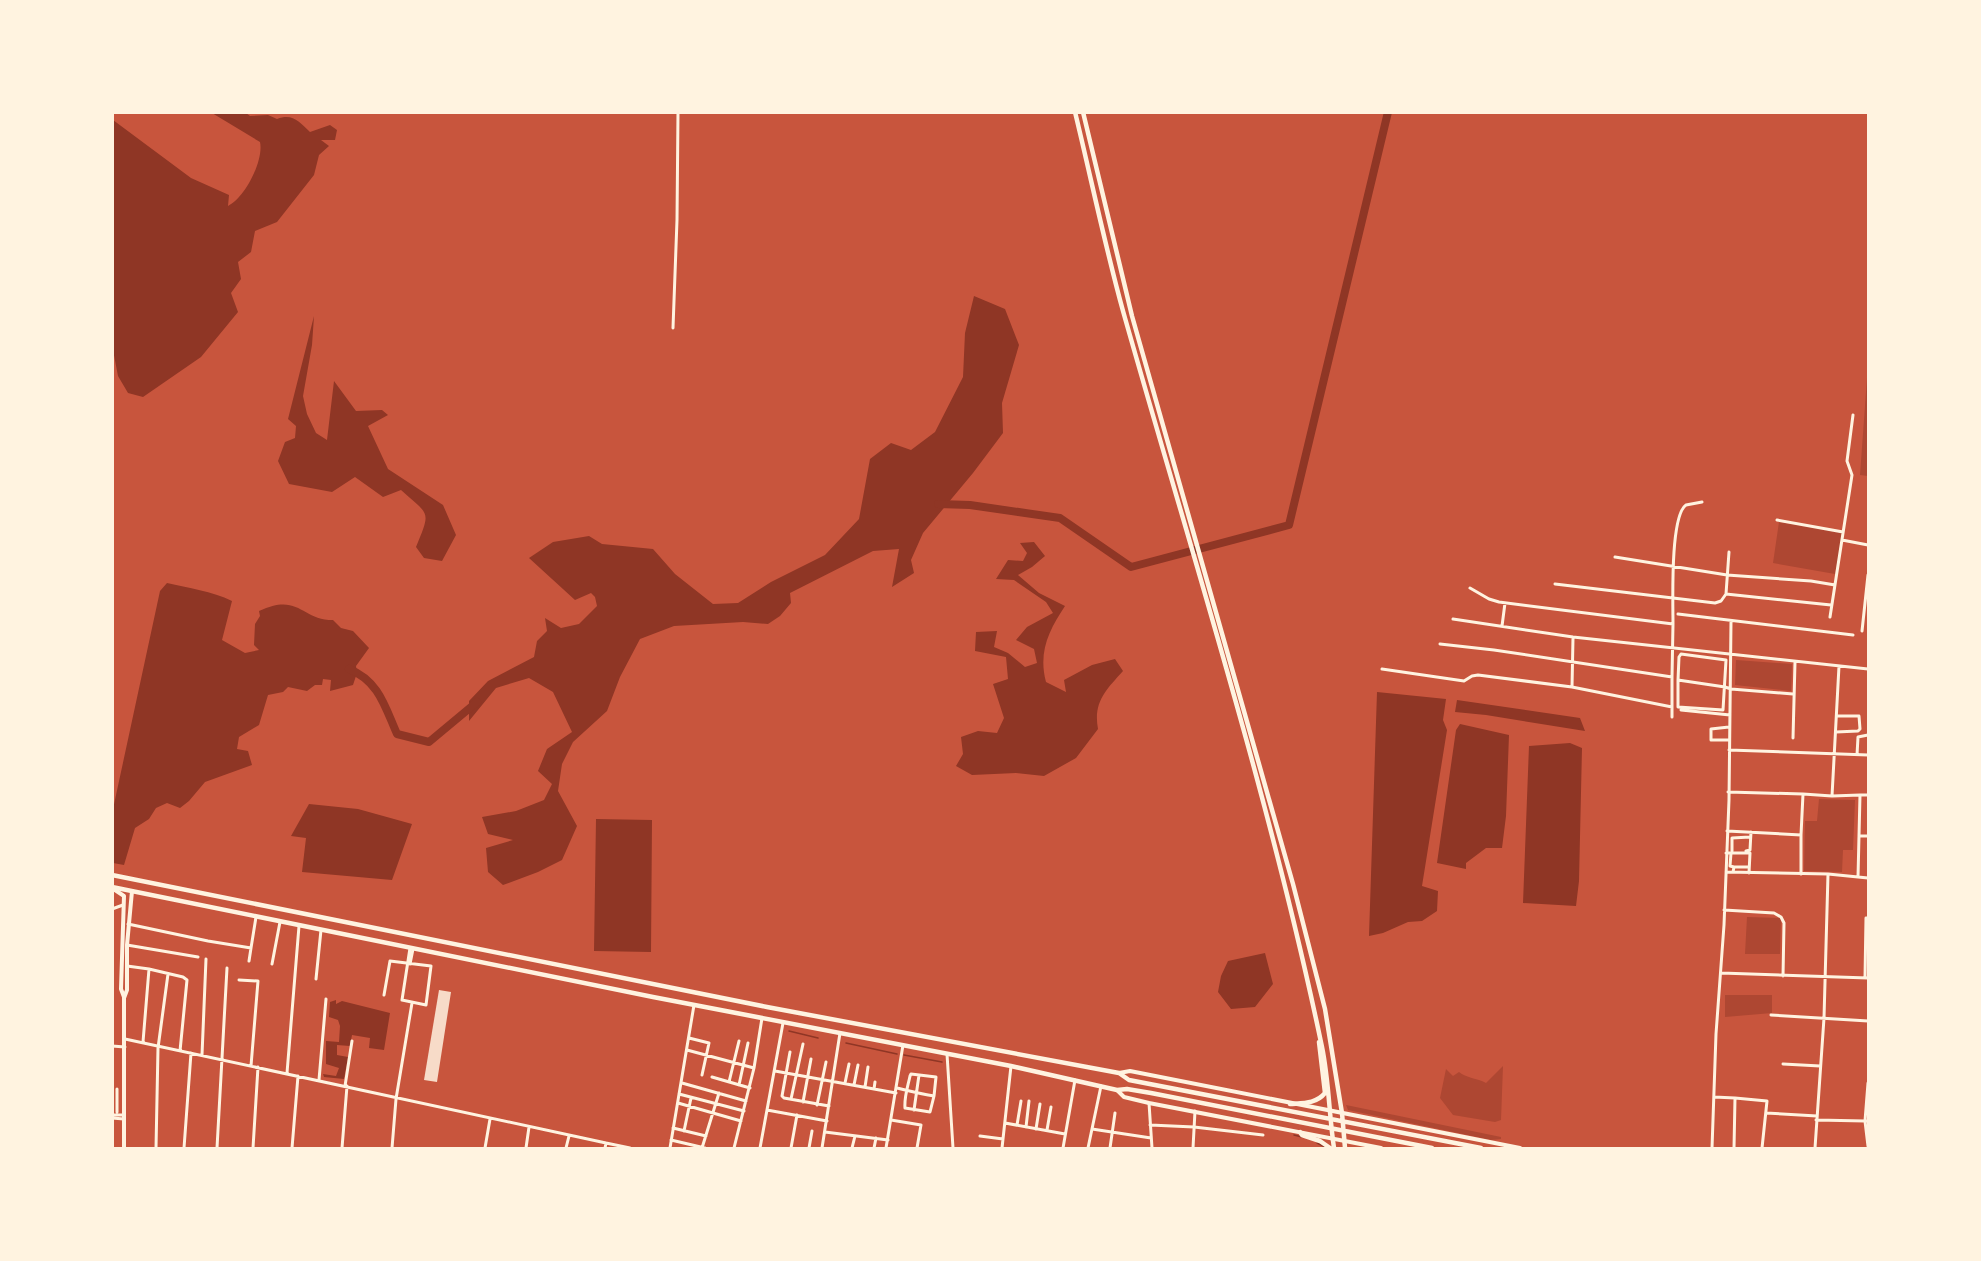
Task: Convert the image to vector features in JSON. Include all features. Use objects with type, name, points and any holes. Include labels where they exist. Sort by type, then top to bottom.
[{"type":"main road","points":[[1075,112],[1125,318],[1286,885],[1316,1019],[1325,1093],[1320,1099],[1309,1103],[1290,1104]]},
{"type":"main road","points":[[1083,112],[1132,316],[1154,386],[1291,875],[1326,1017],[1342,1113],[1345,1149]]},
{"type":"main road","points":[[1100,214],[1107,212]]},
{"type":"main road","points":[[1105,234],[1112,233]]},
{"type":"main road","points":[[1135,351],[1142,348]]},
{"type":"main road","points":[[1180,511],[1188,509]]},
{"type":"main road","points":[[1219,645],[1226,643]]},
{"type":"main road","points":[[112,875],[775,1009],[1119,1073],[1129,1080],[1481,1149]]},
{"type":"main road","points":[[112,888],[256,917],[299,923],[695,1005],[1011,1066],[1118,1090],[1127,1089],[1151,1093],[1432,1149]]},
{"type":"main road","points":[[467,959],[470,946]]},
{"type":"main road","points":[[1031,1071],[1034,1057]]},
{"type":"main road","points":[[1322,1064],[1331,1111],[1332,1149]]},
{"type":"main road","points":[[1300,1132],[1332,1149]]},
{"type":"street","points":[[674,328],[678,112]]},
{"type":"street","points":[[1830,617],[1852,475],[1847,461],[1853,415]]},
{"type":"street","points":[[1672,717],[1673,565],[1680,509],[1686,505],[1702,502]]},
{"type":"street","points":[[1777,520],[1843,532]]},
{"type":"street","points":[[1842,540],[1869,544]]},
{"type":"street","points":[[1555,584],[1715,603],[1721,601],[1726,594],[1729,552]]},
{"type":"street","points":[[1615,557],[1727,575],[1812,581],[1835,585]]},
{"type":"street","points":[[1862,632],[1868,578]]},
{"type":"street","points":[[1470,588],[1489,599],[1505,603],[1673,624]]},
{"type":"street","points":[[1726,594],[1832,605]]},
{"type":"street","points":[[1502,626],[1505,603]]},
{"type":"street","points":[[1678,614],[1853,635]]},
{"type":"street","points":[[1453,619],[1573,637],[1869,669]]},
{"type":"street","points":[[1731,622],[1727,831],[1730,867],[1749,867]]},
{"type":"street","points":[[1572,687],[1573,637]]},
{"type":"street","points":[[1440,644],[1672,677]]},
{"type":"street","points":[[1681,654],[1725,658],[1727,662],[1724,709],[1722,711],[1678,707],[1678,680],[1678,657],[1681,654]]},
{"type":"street","points":[[1793,738],[1795,661]]},
{"type":"street","points":[[1832,796],[1839,666]]},
{"type":"street","points":[[1382,669],[1464,681],[1478,675],[1572,687],[1672,706]]},
{"type":"street","points":[[1678,680],[1731,689],[1793,694]]},
{"type":"street","points":[[1681,710],[1730,715]]},
{"type":"street","points":[[1836,732],[1860,729],[1859,716],[1837,716]]},
{"type":"street","points":[[1729,727],[1711,729],[1712,740],[1729,740]]},
{"type":"street","points":[[1857,755],[1858,737],[1869,735]]},
{"type":"street","points":[[1729,750],[1869,755]]},
{"type":"street","points":[[1728,792],[1869,795]]},
{"type":"street","points":[[1801,874],[1803,794]]},
{"type":"street","points":[[1858,877],[1860,795]]},
{"type":"street","points":[[1727,831],[1801,835]]},
{"type":"street","points":[[1729,852],[1749,852],[1751,832]]},
{"type":"street","points":[[1859,836],[1869,837]]},
{"type":"street","points":[[1712,1149],[1725,872],[1732,838],[1751,837]]},
{"type":"street","points":[[1729,852],[1750,853],[1749,873]]},
{"type":"street","points":[[1733,872],[1734,867]]},
{"type":"street","points":[[1725,872],[1828,874],[1869,878]]},
{"type":"street","points":[[1815,1149],[1824,1018],[1828,874]]},
{"type":"street","points":[[112,888],[124,896],[121,989],[124,998],[125,1039],[124,1149]]},
{"type":"street","points":[[124,998],[127,990],[128,924],[132,891]]},
{"type":"street","points":[[112,909],[123,905]]},
{"type":"street","points":[[1724,910],[1774,913],[1781,917],[1784,923],[1783,976]]},
{"type":"street","points":[[249,961],[256,917]]},
{"type":"street","points":[[1722,973],[1867,978],[1866,918],[1869,918]]},
{"type":"street","points":[[272,964],[280,920]]},
{"type":"street","points":[[286,1073],[299,923]]},
{"type":"street","points":[[128,924],[251,948]]},
{"type":"street","points":[[316,980],[321,928]]},
{"type":"street","points":[[127,945],[198,957]]},
{"type":"street","points":[[384,995],[390,960],[409,964],[431,966],[426,1004],[402,1000],[409,964],[412,948]]},
{"type":"street","points":[[202,1055],[206,959]]},
{"type":"street","points":[[126,966],[183,976],[187,980],[180,1050]]},
{"type":"street","points":[[217,1149],[227,968]]},
{"type":"street","points":[[143,1043],[149,969]]},
{"type":"street","points":[[156,1149],[158,1046],[168,973]]},
{"type":"street","points":[[239,980],[258,981],[251,1066]]},
{"type":"street","points":[[319,1080],[326,999]]},
{"type":"street","points":[[392,1149],[396,1099],[412,1003]]},
{"type":"street","points":[[670,1149],[695,1005]]},
{"type":"street","points":[[1771,1015],[1869,1021]]},
{"type":"street","points":[[734,1149],[750,1088],[762,1017]]},
{"type":"street","points":[[760,1149],[783,1021]]},
{"type":"street","points":[[822,1149],[840,1033]]},
{"type":"street","points":[[689,1038],[709,1043],[702,1075]]},
{"type":"street","points":[[125,1039],[630,1149]]},
{"type":"street","points":[[342,1149],[346,1086],[352,1041]]},
{"type":"street","points":[[729,1082],[739,1041]]},
{"type":"street","points":[[739,1085],[748,1043]]},
{"type":"street","points":[[791,1099],[803,1044]]},
{"type":"street","points":[[886,1149],[903,1045]]},
{"type":"street","points":[[112,1046],[125,1047]]},
{"type":"street","points":[[687,1050],[754,1068]]},
{"type":"street","points":[[790,1052],[782,1096],[829,1106]]},
{"type":"street","points":[[184,1149],[191,1053]]},
{"type":"street","points":[[947,1054],[953,1149]]},
{"type":"street","points":[[803,1102],[811,1059]]},
{"type":"street","points":[[817,1104],[826,1062]]},
{"type":"street","points":[[845,1083],[849,1064]]},
{"type":"street","points":[[1783,1064],[1820,1066]]},
{"type":"street","points":[[854,1085],[858,1065]]},
{"type":"street","points":[[1002,1149],[1011,1066]]},
{"type":"street","points":[[253,1149],[258,1067]]},
{"type":"street","points":[[865,1087],[868,1067]]},
{"type":"street","points":[[775,1071],[874,1089],[907,1091],[934,1096]]},
{"type":"street","points":[[1119,1073],[1130,1071],[1520,1149]]},
{"type":"street","points":[[911,1074],[920,1075],[936,1077],[932,1112],[904,1108],[911,1074]]},
{"type":"street","points":[[914,1110],[920,1075]]},
{"type":"street","points":[[292,1149],[298,1076]]},
{"type":"street","points":[[712,1077],[750,1088]]},
{"type":"street","points":[[1063,1149],[1075,1080]]},
{"type":"street","points":[[874,1089],[875,1082]]},
{"type":"street","points":[[681,1083],[746,1101]]},
{"type":"street","points":[[1869,1083],[1867,1121],[1869,1146]]},
{"type":"street","points":[[1088,1149],[1101,1086]]},
{"type":"street","points":[[114,1114],[115,1089],[124,1090]]},
{"type":"street","points":[[1118,1090],[1124,1097],[1149,1103],[1382,1149]]},
{"type":"street","points":[[671,1140],[703,1148],[719,1093]]},
{"type":"street","points":[[679,1094],[744,1111]]},
{"type":"street","points":[[1714,1096],[1767,1101],[1762,1149]]},
{"type":"street","points":[[684,1131],[692,1098]]},
{"type":"street","points":[[1734,1149],[1735,1098]]},
{"type":"street","points":[[1017,1125],[1021,1101]]},
{"type":"street","points":[[1026,1127],[1029,1101]]},
{"type":"street","points":[[678,1103],[741,1121]]},
{"type":"street","points":[[1149,1103],[1152,1149]]},
{"type":"street","points":[[1036,1129],[1040,1104]]},
{"type":"street","points":[[1047,1130],[1051,1107]]},
{"type":"street","points":[[767,1110],[827,1120]]},
{"type":"street","points":[[1193,1149],[1195,1111]]},
{"type":"street","points":[[1110,1149],[1116,1113]]},
{"type":"street","points":[[1766,1113],[1867,1121]]},
{"type":"street","points":[[114,1114],[124,1116]]},
{"type":"street","points":[[114,1114],[124,1116]]},
{"type":"street","points":[[790,1149],[797,1115]]},
{"type":"street","points":[[485,1149],[490,1119]]},
{"type":"street","points":[[891,1120],[921,1125],[917,1149]]},
{"type":"street","points":[[1005,1124],[1065,1134]]},
{"type":"street","points":[[1150,1125],[1194,1127],[1263,1135]]},
{"type":"street","points":[[526,1149],[529,1127]]},
{"type":"street","points":[[673,1128],[706,1136]]},
{"type":"street","points":[[1092,1129],[1151,1138]]},
{"type":"street","points":[[809,1149],[812,1131]]},
{"type":"street","points":[[825,1132],[888,1140]]},
{"type":"street","points":[[566,1149],[569,1135]]},
{"type":"street","points":[[852,1149],[855,1136]]},
{"type":"street","points":[[980,1136],[1003,1139]]},
{"type":"street","points":[[874,1149],[876,1138]]},
{"type":"street","points":[[605,1149],[606,1143]]},
{"type":"shaded area","points":[[212,113],[268,115],[277,119],[287,117],[295,119],[310,132],[330,125],[337,130],[335,140],[321,140],[329,146],[319,155],[314,175],[277,222],[255,231],[251,252],[238,262],[241,279],[231,293],[238,312],[201,357],[143,397],[128,393],[118,376],[113,350],[113,120],[191,178],[229,195],[228,206],[241,195],[252,178],[259,158],[260,142]]},
{"type":"shaded area","points":[[974,296],[1005,309],[1019,345],[1002,403],[1003,433],[923,533],[911,560],[914,573],[892,587],[899,549],[873,551],[790,593],[791,603],[780,616],[768,624],[743,622],[674,626],[640,639],[620,677],[607,711],[573,742],[562,764],[558,791],[577,826],[562,860],[503,885],[488,872],[486,848],[513,840],[488,834],[482,817],[516,811],[544,800],[552,784],[538,771],[547,749],[572,732],[553,692],[529,678],[496,688],[469,721],[469,701],[488,681],[534,657],[537,641],[547,631],[545,618],[561,628],[579,624],[597,606],[595,597],[591,593],[575,600],[529,558],[553,542],[589,536],[602,544],[653,549],[675,574],[713,604],[738,603],[771,582],[825,555],[859,519],[870,459],[891,443],[911,450],[935,432],[963,377],[965,333]]},
{"type":"shaded area","points":[[314,316],[312,345],[303,396],[307,414],[316,433],[327,440],[334,381],[356,411],[382,410],[388,415],[368,426],[388,469],[443,505],[456,535],[442,561],[424,558],[416,547],[424,526],[425,514],[401,490],[383,497],[355,477],[332,492],[289,484],[278,461],[285,442],[295,438],[296,426],[288,419]]},
{"type":"shaded area","points":[[1868,378],[1868,476],[1860,475]]},
{"type":"shaded area","points":[[1779,522],[1843,532],[1835,574],[1773,563]]},
{"type":"shaded area","points":[[1034,542],[1045,556],[1018,575],[1039,593],[1065,606],[1046,642],[1043,661],[1046,682],[1066,692],[1064,680],[1092,665],[1115,659],[1123,671],[1102,697],[1097,711],[1098,729],[1076,758],[1044,776],[1016,773],[972,775],[956,766],[963,754],[961,737],[978,731],[997,733],[1004,718],[993,684],[1008,679],[1006,657],[975,651],[976,632],[997,631],[994,647],[1008,653],[1025,667],[1037,663],[1034,649],[1016,640],[1027,627],[1053,613],[1046,602],[1014,580],[996,579],[1008,560],[1023,561],[1027,553],[1020,543]]},
{"type":"shaded area","points":[[167,583],[208,592],[232,601],[222,640],[245,653],[259,650],[254,645],[255,624],[260,616],[259,611],[283,604],[292,605],[322,619],[333,620],[341,628],[353,631],[369,648],[356,666],[357,673],[353,685],[330,691],[331,680],[323,679],[322,685],[315,685],[307,691],[288,687],[283,692],[268,695],[259,725],[239,737],[237,749],[248,751],[252,765],[205,782],[180,808],[167,803],[156,808],[149,819],[135,828],[124,865],[113,863],[113,809],[160,591]]},
{"type":"shaded area","points":[[1736,660],[1792,664],[1791,691],[1735,685]]},
{"type":"shaded area","points":[[1377,692],[1446,699],[1443,720],[1447,730],[1422,886],[1438,891],[1437,911],[1422,921],[1408,922],[1383,933],[1369,936]]},
{"type":"shaded area","points":[[1457,700],[1580,718],[1585,731],[1455,712]]},
{"type":"shaded area","points":[[1460,724],[1509,735],[1506,816],[1502,848],[1486,848],[1466,863],[1466,869],[1437,863],[1456,730]]},
{"type":"shaded area","points":[[1570,743],[1582,748],[1579,881],[1576,906],[1523,903],[1529,746]]},
{"type":"shaded area","points":[[1819,799],[1855,800],[1853,850],[1843,850],[1842,872],[1804,871],[1805,821],[1817,821]]},
{"type":"shaded area","points":[[309,804],[358,809],[412,824],[392,880],[302,872],[306,838],[291,836]]},
{"type":"shaded area","points":[[596,819],[652,820],[651,952],[594,951]]},
{"type":"shaded area","points":[[1747,917],[1781,918],[1780,954],[1745,954]]},
{"type":"shaded area","points":[[1265,953],[1273,984],[1255,1007],[1231,1009],[1218,992],[1221,976],[1228,961]]},
{"type":"shaded area","points":[[1725,995],[1772,995],[1772,1013],[1725,1017]]},
{"type":"shaded area","points":[[336,1000],[336,1004],[342,1001],[390,1013],[384,1050],[369,1048],[370,1038],[352,1035],[350,1046],[337,1045],[337,1055],[348,1057],[344,1079],[324,1077],[323,1074],[336,1076],[339,1068],[326,1064],[326,1041],[339,1042],[338,1020],[329,1017],[330,1002]]},
{"type":"shaded area","points":[[1503,1066],[1501,1120],[1495,1122],[1453,1115],[1440,1098],[1446,1069],[1453,1076],[1459,1072],[1486,1083]]},
{"type":"shaded area","points":[[1346,1105],[1501,1137],[1501,1139],[1491,1140],[1348,1110]]},
{"type":"building","points":[[439,990],[451,992],[437,1082],[424,1080]]},
{"type":"waterway","points":[[938,504],[970,505],[1060,518],[1131,567],[1289,525],[1388,112]]},
{"type":"waterway","points":[[349,669],[367,680],[380,696],[397,734],[429,742],[477,702]]},
{"type":"waterway","points":[[789,1031],[818,1038]]},
{"type":"waterway","points":[[846,1043],[897,1054]]},
{"type":"waterway","points":[[904,1055],[942,1062]]},
{"type":"waterway","points":[[1294,1135],[1302,1137]]},
{"type":"waterway","points":[[1317,1143],[1327,1148]]}]
